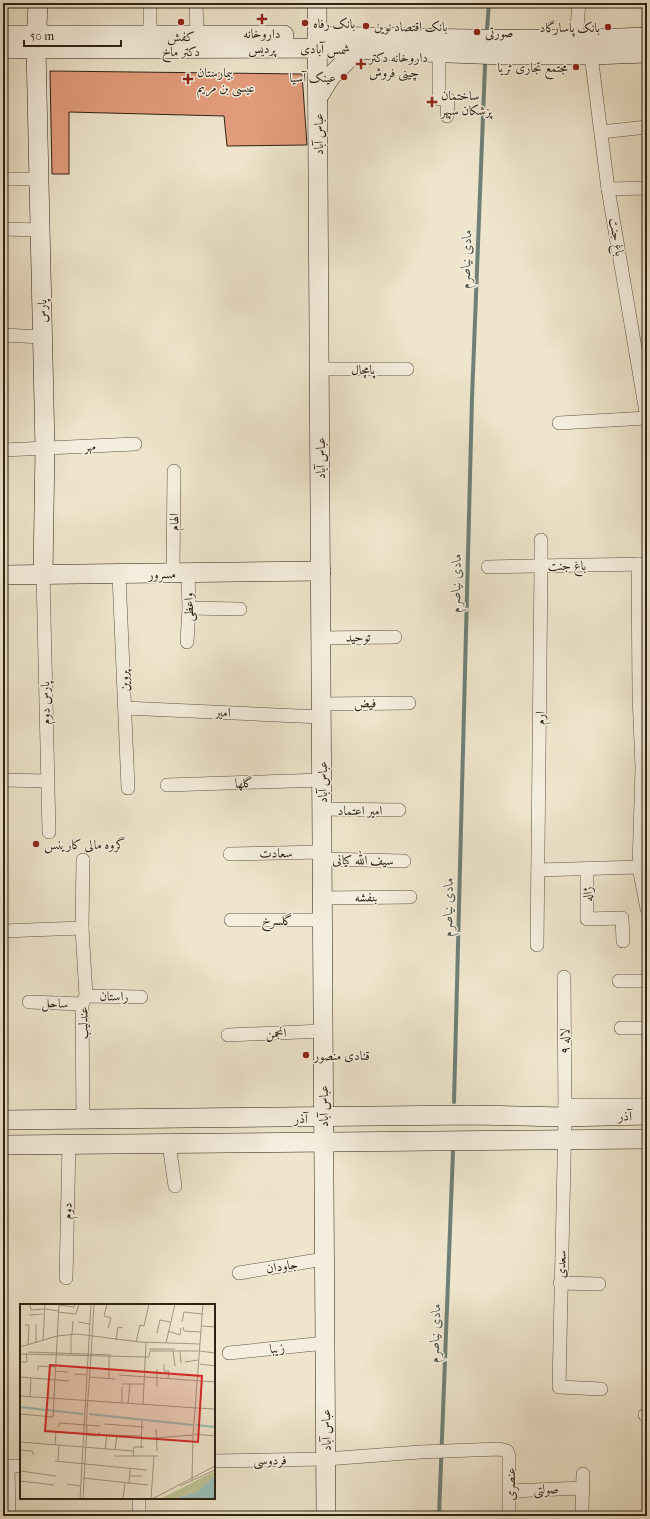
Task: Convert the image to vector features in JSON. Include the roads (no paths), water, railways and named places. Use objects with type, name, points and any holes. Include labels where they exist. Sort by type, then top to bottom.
[{"type":"main road","name":"پارس","points":[[38,3],[37,41],[39,178],[45,448],[43,574]]},
{"type":"main road","name":"عباس آباد","points":[[317,3],[326,1516]]},
{"type":"main road","name":"شمس آبادی","points":[[3,49],[37,41],[150,34],[197,34],[317,42],[357,50],[439,54],[591,55],[647,52]]},
{"type":"main road","name":"شمس آبادی","points":[[3,35],[37,41],[317,42],[576,40],[647,37]]},
{"type":"main road","points":[[318,97],[331,76],[357,50]]},
{"type":"main road","name":"مسرور","points":[[3,575],[119,575],[321,571]]},
{"type":"main road","name":"آذر","points":[[3,1120],[83,1116],[324,1118],[472,1115],[565,1111],[647,1115]]},
{"type":"main road","points":[[472,1115],[472,1141]]},
{"type":"main road","name":"آذر","points":[[3,1146],[647,1139]]},
{"type":"street","points":[[150,3],[150,34]]},
{"type":"street","points":[[196,3],[197,34]]},
{"type":"street","points":[[576,40],[579,3]]},
{"type":"street","points":[[439,54],[439,99],[448,99],[447,116]]},
{"type":"street","name":"باغ جنت","points":[[591,55],[608,189],[641,340],[647,418]]},
{"type":"street","points":[[601,132],[647,127]]},
{"type":"street","points":[[3,179],[39,178]]},
{"type":"street","points":[[608,189],[647,188]]},
{"type":"street","points":[[3,229],[40,230]]},
{"type":"street","points":[[3,335],[42,337]]},
{"type":"street","name":"پامچال","points":[[320,369],[407,369]]},
{"type":"street","points":[[559,423],[647,418]]},
{"type":"street","name":"مهر","points":[[3,450],[135,444]]},
{"type":"street","name":"الهام","points":[[174,471],[180,573]]},
{"type":"street","name":"ارم","points":[[537,945],[540,540]]},
{"type":"street","points":[[642,564],[642,768],[644,805],[639,867],[647,909]]},
{"type":"street","name":"باغ جنت","points":[[488,567],[642,564]]},
{"type":"street","name":"واعظی","points":[[180,573],[189,608],[187,642]]},
{"type":"street","name":"پارس دوم","points":[[43,574],[49,832]]},
{"type":"street","name":"پروین","points":[[119,575],[128,788]]},
{"type":"street","points":[[189,608],[240,609]]},
{"type":"street","name":"توحید","points":[[321,638],[396,637]]},
{"type":"street","name":"فیض","points":[[321,711],[409,703]]},
{"type":"street","name":"امیر","points":[[125,708],[321,711]]},
{"type":"street","points":[[3,780],[47,781]]},
{"type":"street","name":"گلها","points":[[167,785],[321,780]]},
{"type":"street","name":"امیر اعتماد","points":[[322,809],[399,810]]},
{"type":"street","name":"سعادت","points":[[230,854],[322,856]]},
{"type":"street","name":"سیف الله کیانی","points":[[322,856],[404,861]]},
{"type":"street","name":"عندلیب","points":[[83,860],[83,1116]]},
{"type":"street","points":[[538,870],[639,867]]},
{"type":"street","name":"ژاله","points":[[587,869],[587,919],[622,918],[623,941]]},
{"type":"street","name":"بنفشه","points":[[322,898],[410,896]]},
{"type":"street","name":"گلسرخ","points":[[231,920],[322,920]]},
{"type":"street","points":[[3,931],[82,928]]},
{"type":"street","name":"۹ لاله","points":[[564,977],[564,1140]]},
{"type":"street","points":[[619,981],[647,981]]},
{"type":"street","name":"راستان","points":[[84,1000],[141,997]]},
{"type":"street","name":"ساحل","points":[[29,1002],[84,1000]]},
{"type":"street","points":[[621,1028],[647,1028]]},
{"type":"street","name":"انجمن","points":[[228,1035],[323,1031]]},
{"type":"street","name":"آذر","points":[[565,1111],[647,1105]]},
{"type":"street","name":"آذر","points":[[3,1113],[83,1116]]},
{"type":"street","name":"سعدی","points":[[564,1140],[559,1387],[600,1389]]},
{"type":"street","points":[[169,1144],[175,1186]]},
{"type":"street","name":"دوم","points":[[66,1278],[69,1145]]},
{"type":"street","name":"جاودان","points":[[239,1273],[324,1259]]},
{"type":"street","points":[[560,1283],[599,1284]]},
{"type":"street","name":"زیبا","points":[[229,1353],[325,1343]]},
{"type":"street","name":"عنصری","points":[[326,1459],[420,1452],[461,1452],[499,1449],[507,1451],[509,1456],[510,1516]]},
{"type":"street","name":"فردوسی","points":[[215,1461],[326,1459]]},
{"type":"street","points":[[9,1516],[11,1466]]},
{"type":"street","points":[[582,1509],[583,1474]]},
{"type":"street","name":"صولتی","points":[[510,1491],[582,1488]]},
{"type":"street","points":[[139,1499],[139,1516]]},
{"type":"waterway","name":"مادی نیاصرم","points":[[487,29],[489,3]]},
{"type":"waterway","name":"مادی نیاصرم","points":[[454,1102],[472,398],[485,65]]},
{"type":"waterway","name":"مادی نیاصرم","points":[[439,1516],[453,1151]]},
{"type":"place","name":"داروخانه پردیس","points":[[262,19]]},
{"type":"place","name":"کفش دکتر ماخ","points":[[181,22]]},
{"type":"place","name":"بانک رفاه","points":[[305,23]]},
{"type":"place","name":"بانک اقتصاد نوین","points":[[366,26]]},
{"type":"place","name":"بانک پاسارگاد","points":[[608,27]]},
{"type":"place","name":"صورتی","points":[[477,32]]},
{"type":"place","name":"داروخانه دکتر چینی فروش","points":[[361,64]]},
{"type":"place","name":"مجتمع تجاری ثریا","points":[[576,67]]},
{"type":"place","name":"عینک آسیا","points":[[344,77]]},
{"type":"place","name":"بیمارستان عیسی بن مریم","points":[[188,79]]},
{"type":"place","name":"ساختمان پزشکان سپهر","points":[[432,102]]},
{"type":"place","name":"گروه مالی کارینس","points":[[36,844]]},
{"type":"place","name":"قنادی منصور","points":[[306,1055]]}]
